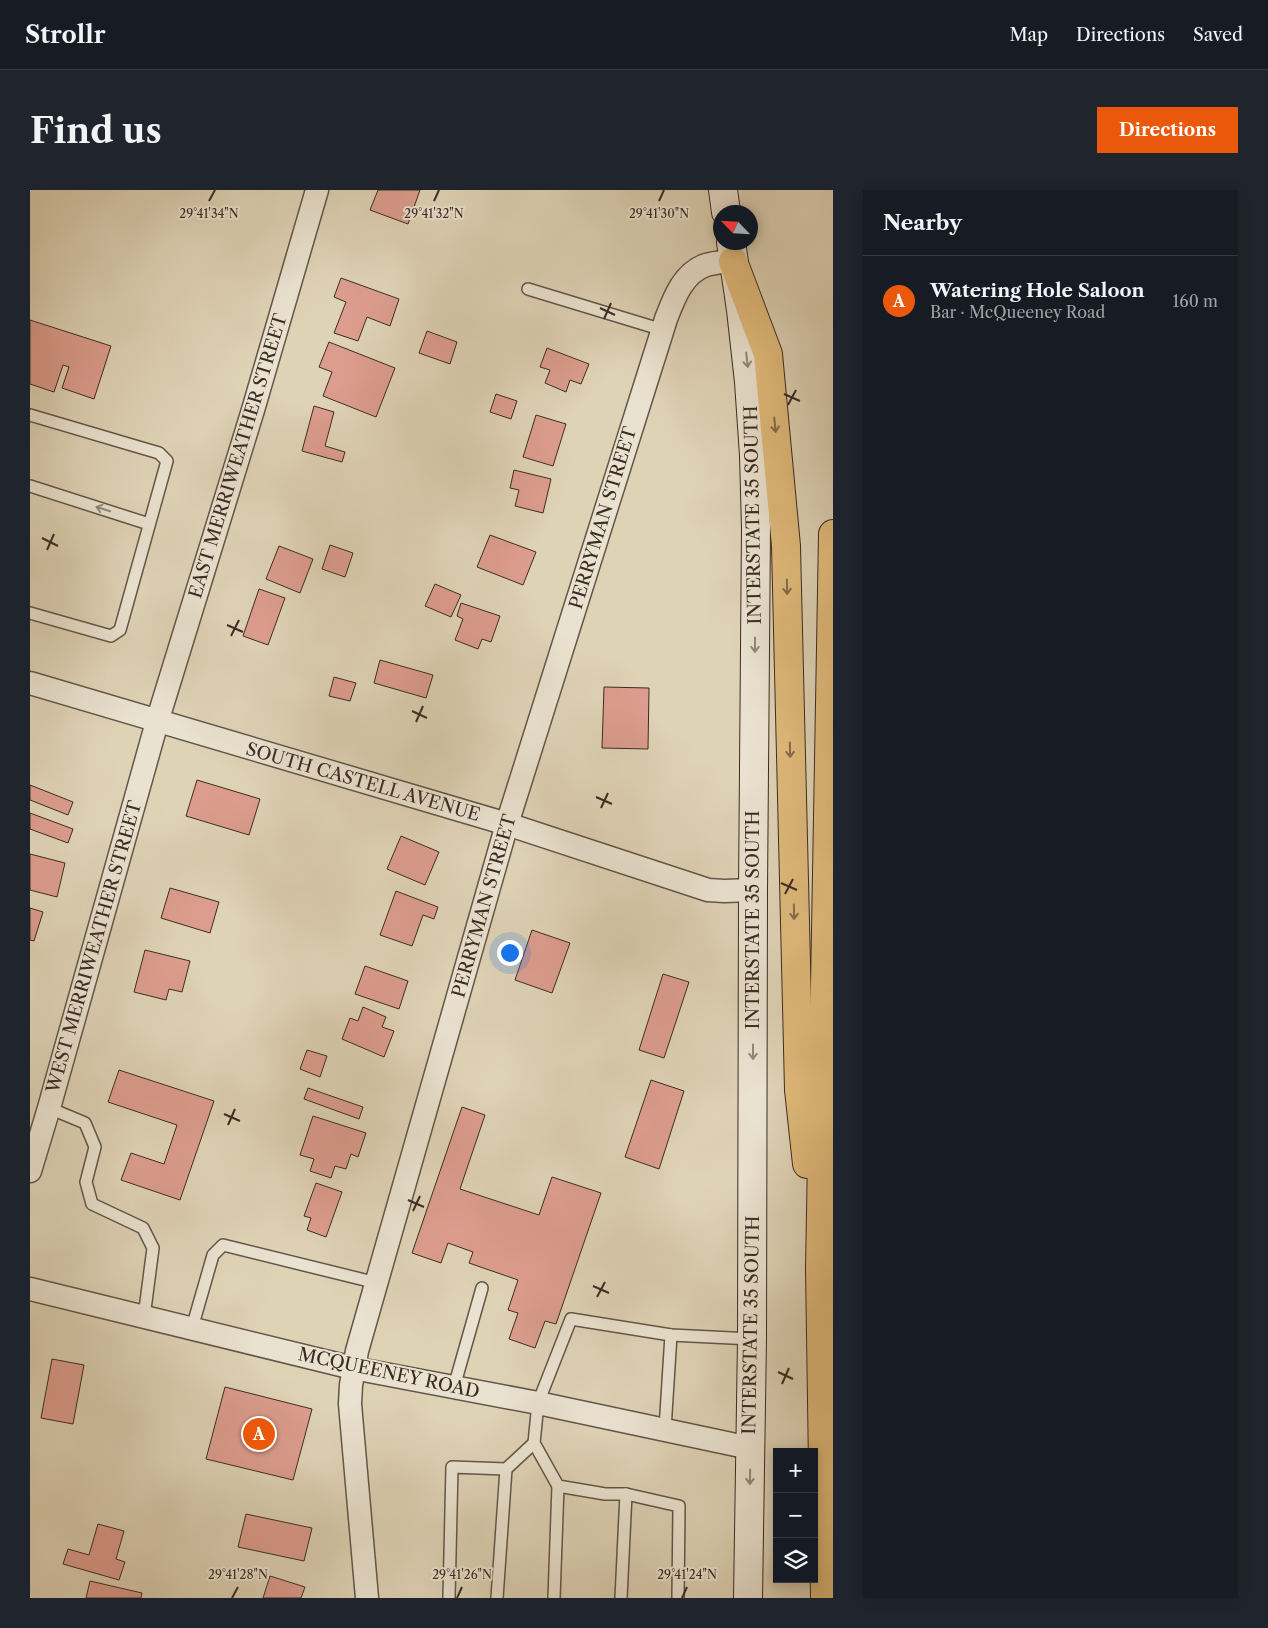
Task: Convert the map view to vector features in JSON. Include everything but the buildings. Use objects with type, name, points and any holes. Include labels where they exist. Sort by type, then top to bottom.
[{"type":"highway","points":[[732,252],[768,354],[786,546],[799,1090],[820,1269]]},
{"type":"highway","points":[[825,1598],[820,1269],[833,534]]},
{"type":"main road","name":"INTERSTATE 35 SOUTH","points":[[732,252],[749,382],[756,528],[752,1339],[748,1598]]},
{"type":"street","name":"EAST MERRIWEATHER STREET","points":[[157,722],[253,410],[317,190]]},
{"type":"street","name":"PERRYMAN STREET","points":[[367,1598],[350,1404],[353,1368],[507,824],[663,330],[676,295],[684,282],[696,270],[732,252]]},
{"type":"street","name":"SOUTH CASTELL AVENUE","points":[[30,683],[507,824],[708,890],[753,890]]},
{"type":"street","name":"WEST MERRIWEATHER STREET","points":[[30,1172],[157,722]]},
{"type":"street","name":"MCQUEENEY ROAD","points":[[30,1289],[353,1368],[538,1403],[750,1448]]},
{"type":"lane","points":[[528,289],[663,330]]},
{"type":"lane","points":[[30,415],[159,452],[167,461],[120,630],[111,636],[30,613]]},
{"type":"lane","points":[[30,486],[149,524]]},
{"type":"lane","points":[[49,1108],[86,1123],[95,1147],[86,1182],[92,1204],[143,1228],[153,1248],[144,1316]]},
{"type":"lane","points":[[192,1328],[213,1255],[223,1245],[378,1283]]},
{"type":"lane","points":[[454,1387],[482,1288]]},
{"type":"lane","points":[[554,1598],[558,1486],[534,1442],[538,1403],[571,1319],[671,1335],[752,1339]]},
{"type":"lane","points":[[664,1430],[671,1335]]},
{"type":"lane","points":[[497,1598],[506,1469],[534,1442]]},
{"type":"lane","points":[[450,1598],[452,1467],[506,1469]]},
{"type":"lane","points":[[558,1486],[605,1494],[626,1494],[679,1506],[678,1598]]},
{"type":"lane","points":[[621,1598],[626,1494]]},
{"type":"place","name":"Watering Hole Saloon","points":[[259,1434]]}]
